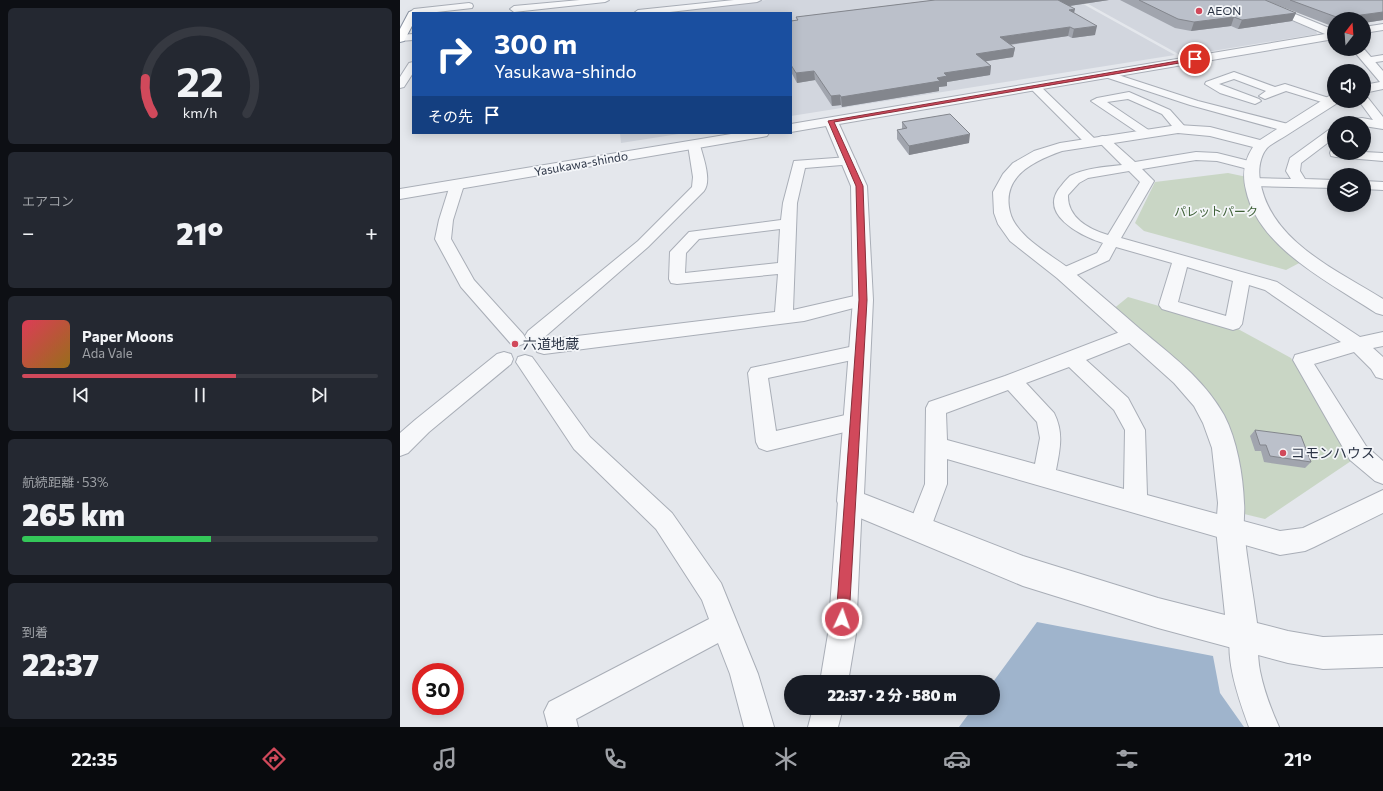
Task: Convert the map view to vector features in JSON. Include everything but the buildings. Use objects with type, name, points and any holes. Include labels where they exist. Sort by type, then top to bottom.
[{"type":"highway","points":[[414,12],[420,0]]},
{"type":"highway","points":[[400,39],[412,15]]},
{"type":"street","points":[[461,12],[478,0]]},
{"type":"street","points":[[513,11],[523,0]]},
{"type":"street","points":[[513,11],[605,0]]},
{"type":"street","points":[[644,12],[690,4],[757,0]]},
{"type":"street","points":[[1253,0],[1327,32]]},
{"type":"street","points":[[421,12],[469,6]]},
{"type":"street","points":[[1371,29],[1383,27]]},
{"type":"street","points":[[792,128],[1327,36]]},
{"type":"street","points":[[400,39],[412,37]]},
{"type":"street","points":[[1366,56],[1383,79]]},
{"type":"street","points":[[1370,60],[1383,58]]},
{"type":"street","points":[[400,85],[412,66]]},
{"type":"street","points":[[1106,74],[1194,103],[1288,128]]},
{"type":"street","points":[[1255,101],[1224,91],[1210,84],[1234,75],[1275,91]]},
{"type":"street","points":[[1371,88],[1383,85]]},
{"type":"street","points":[[1034,86],[1097,141],[1132,167],[1147,182],[1103,256],[1064,274]]},
{"type":"street","points":[[1242,115],[1255,101],[1285,87],[1327,99]]},
{"type":"street","points":[[1147,133],[1097,101],[1129,95],[1166,112],[1181,129]]},
{"type":"street","points":[[1327,103],[1262,145],[1254,157],[1252,174],[1258,206],[1273,228],[1300,254],[1383,308]]},
{"type":"street","points":[[1370,108],[1383,125]]},
{"type":"street","points":[[831,121],[859,186],[863,300],[854,422],[842,634],[835,675]]},
{"type":"street","points":[[1371,123],[1383,125]]},
{"type":"street","points":[[1262,145],[1219,132],[1181,129],[1097,141],[1060,148],[1039,154],[1018,166],[1011,174],[1001,192],[1002,213],[1007,224],[1016,237],[1064,274],[1182,377],[1202,400],[1215,422],[1224,448],[1231,503],[1230,529],[1246,671],[1253,699],[1264,727]]},
{"type":"street","name":"Yasukawa-shindo","points":[[400,194],[756,134]]},
{"type":"street","points":[[1300,183],[1293,171],[1295,161],[1327,137]]},
{"type":"street","points":[[532,341],[643,244],[699,188],[700,177],[694,144]]},
{"type":"street","points":[[1313,148],[1327,151]]},
{"type":"street","points":[[1327,184],[1300,183],[1252,174],[1217,157],[1196,156],[1084,175],[1074,180],[1061,194],[1061,206],[1080,229],[1112,241],[1271,286],[1357,344],[1378,364],[1383,372]]},
{"type":"street","points":[[1371,156],[1383,157]]},
{"type":"street","points":[[784,317],[785,268],[790,203],[799,164],[849,161]]},
{"type":"street","points":[[400,446],[422,426],[515,361],[537,356],[532,341],[488,308],[466,283],[443,239],[446,220],[457,185]]},
{"type":"street","points":[[1371,185],[1383,186]]},
{"type":"street","points":[[785,268],[677,279],[678,252],[694,236],[788,224]]},
{"type":"street","points":[[1181,260],[1168,305],[1233,324],[1242,277]]},
{"type":"street","points":[[759,727],[744,674],[712,592],[664,521],[582,443],[515,361],[504,351],[511,343],[784,317],[804,314],[863,300]]},
{"type":"street","points":[[919,530],[936,484],[936,408],[1012,381],[1133,334]]},
{"type":"street","points":[[1383,338],[1302,360],[1358,453],[1383,474]]},
{"type":"street","points":[[854,422],[767,442],[758,373],[859,352]]},
{"type":"street","points":[[1072,358],[1121,404],[1135,430],[1136,503]]},
{"type":"street","points":[[1012,381],[1047,419],[1051,438],[1044,476]]},
{"type":"street","points":[[935,446],[1280,543],[1305,539],[1383,501]]},
{"type":"street","points":[[850,501],[1023,571],[1158,613],[1288,647],[1323,653],[1383,651]]},
{"type":"street","points":[[563,727],[559,712],[725,625]]},
{"type":"street","points":[[823,727],[826,715]]},
{"type":"shaded area","points":[[766,0],[1076,0],[1175,55],[792,116],[792,12],[655,12]]},
{"type":"shaded area","points":[[1081,0],[1243,0],[1316,31],[1317,34],[1182,56]]},
{"type":"shaded area","points":[[620,134],[679,134],[621,143]]},
{"type":"green space","name":"パレットパーク","points":[[1228,173],[1247,177],[1303,261],[1286,270],[1144,231],[1135,223],[1155,182]]},
{"type":"green space","points":[[1128,297],[1238,329],[1291,358],[1354,459],[1265,519],[1240,513],[1227,431],[1112,310]]},
{"type":"water","points":[[1037,622],[1213,656],[1220,693],[1244,727],[959,727],[968,715],[1000,715],[1000,675],[998,675]]},
{"type":"place","name":"AEON","points":[[1199,11]]},
{"type":"place","name":"六道地蔵","points":[[515,344]]},
{"type":"place","name":"コモンハウス","points":[[1283,453]]},
{"type":"route","points":[[842,619],[863,300],[859,186],[831,121],[1195,59]]}]
